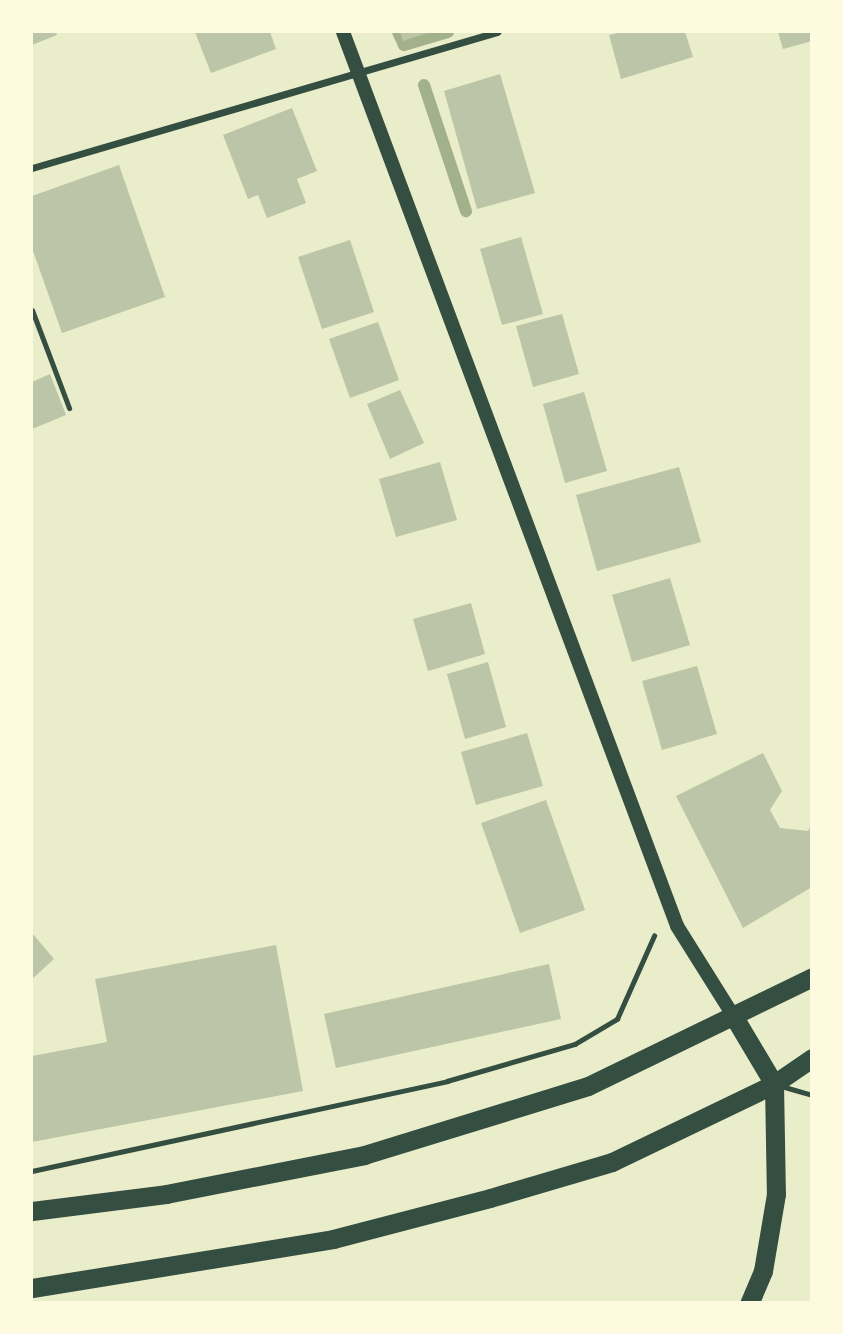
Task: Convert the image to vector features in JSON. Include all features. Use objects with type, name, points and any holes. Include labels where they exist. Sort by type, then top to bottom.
[{"type":"highway","points":[[32,1212],[166,1194],[364,1155],[588,1086],[734,1017],[811,977]]},
{"type":"highway","points":[[734,1017],[774,1084],[776,1195],[763,1271],[750,1303]]},
{"type":"highway","points":[[32,1288],[333,1239],[490,1198],[612,1162],[774,1084],[811,1058]]},
{"type":"main road","points":[[343,32],[677,926],[734,1017]]},
{"type":"street","points":[[32,168],[358,68],[498,32]]},
{"type":"lane","points":[[32,310],[69,408]]},
{"type":"lane","points":[[774,1084],[811,1095]]},
{"type":"path","points":[[32,1171],[447,1081],[575,1044],[617,1018],[654,935]]},
{"type":"building","points":[[32,32],[56,32],[57,35],[32,45]]},
{"type":"building","points":[[195,32],[270,32],[276,49],[211,73]]},
{"type":"building","points":[[400,32],[430,32],[403,41]]},
{"type":"building","points":[[622,32],[685,32],[693,57],[621,79],[609,35]]},
{"type":"building","points":[[778,32],[812,32],[812,41],[783,49]]},
{"type":"building","points":[[500,74],[535,193],[477,209],[444,91]]},
{"type":"building","points":[[292,108],[317,171],[297,179],[306,203],[267,218],[258,195],[248,199],[223,135]]},
{"type":"building","points":[[119,165],[165,297],[62,333],[32,248],[32,196]]},
{"type":"building","points":[[521,237],[543,314],[502,325],[480,249]]},
{"type":"building","points":[[350,240],[374,312],[322,329],[298,257]]},
{"type":"building","points":[[562,314],[579,374],[533,387],[516,326]]},
{"type":"building","points":[[378,322],[399,380],[350,398],[329,339]]},
{"type":"building","points":[[50,374],[66,415],[32,429],[32,382]]},
{"type":"building","points":[[400,390],[424,443],[390,459],[367,404]]},
{"type":"building","points":[[584,392],[607,471],[565,483],[543,404]]},
{"type":"building","points":[[440,462],[457,520],[396,537],[379,479]]},
{"type":"building","points":[[679,467],[701,542],[597,571],[576,495]]},
{"type":"building","points":[[670,578],[690,645],[632,662],[612,595]]},
{"type":"building","points":[[471,603],[485,654],[428,671],[413,619]]},
{"type":"building","points":[[488,662],[506,727],[465,739],[447,674]]},
{"type":"building","points":[[697,666],[717,734],[662,750],[642,681]]},
{"type":"building","points":[[527,733],[543,786],[476,805],[461,752]]},
{"type":"building","points":[[763,753],[782,791],[770,810],[780,828],[808,831],[812,824],[812,887],[743,928],[676,796]]},
{"type":"building","points":[[546,800],[585,910],[520,933],[481,823]]},
{"type":"building","points":[[32,933],[54,959],[32,979]]},
{"type":"building","points":[[276,945],[303,1091],[32,1142],[32,1056],[107,1042],[95,979]]},
{"type":"building","points":[[549,964],[561,1019],[336,1068],[324,1014]]},
{"type":"waterway","points":[[398,32],[404,45],[448,32]]},
{"type":"waterway","points":[[424,85],[466,211]]}]
